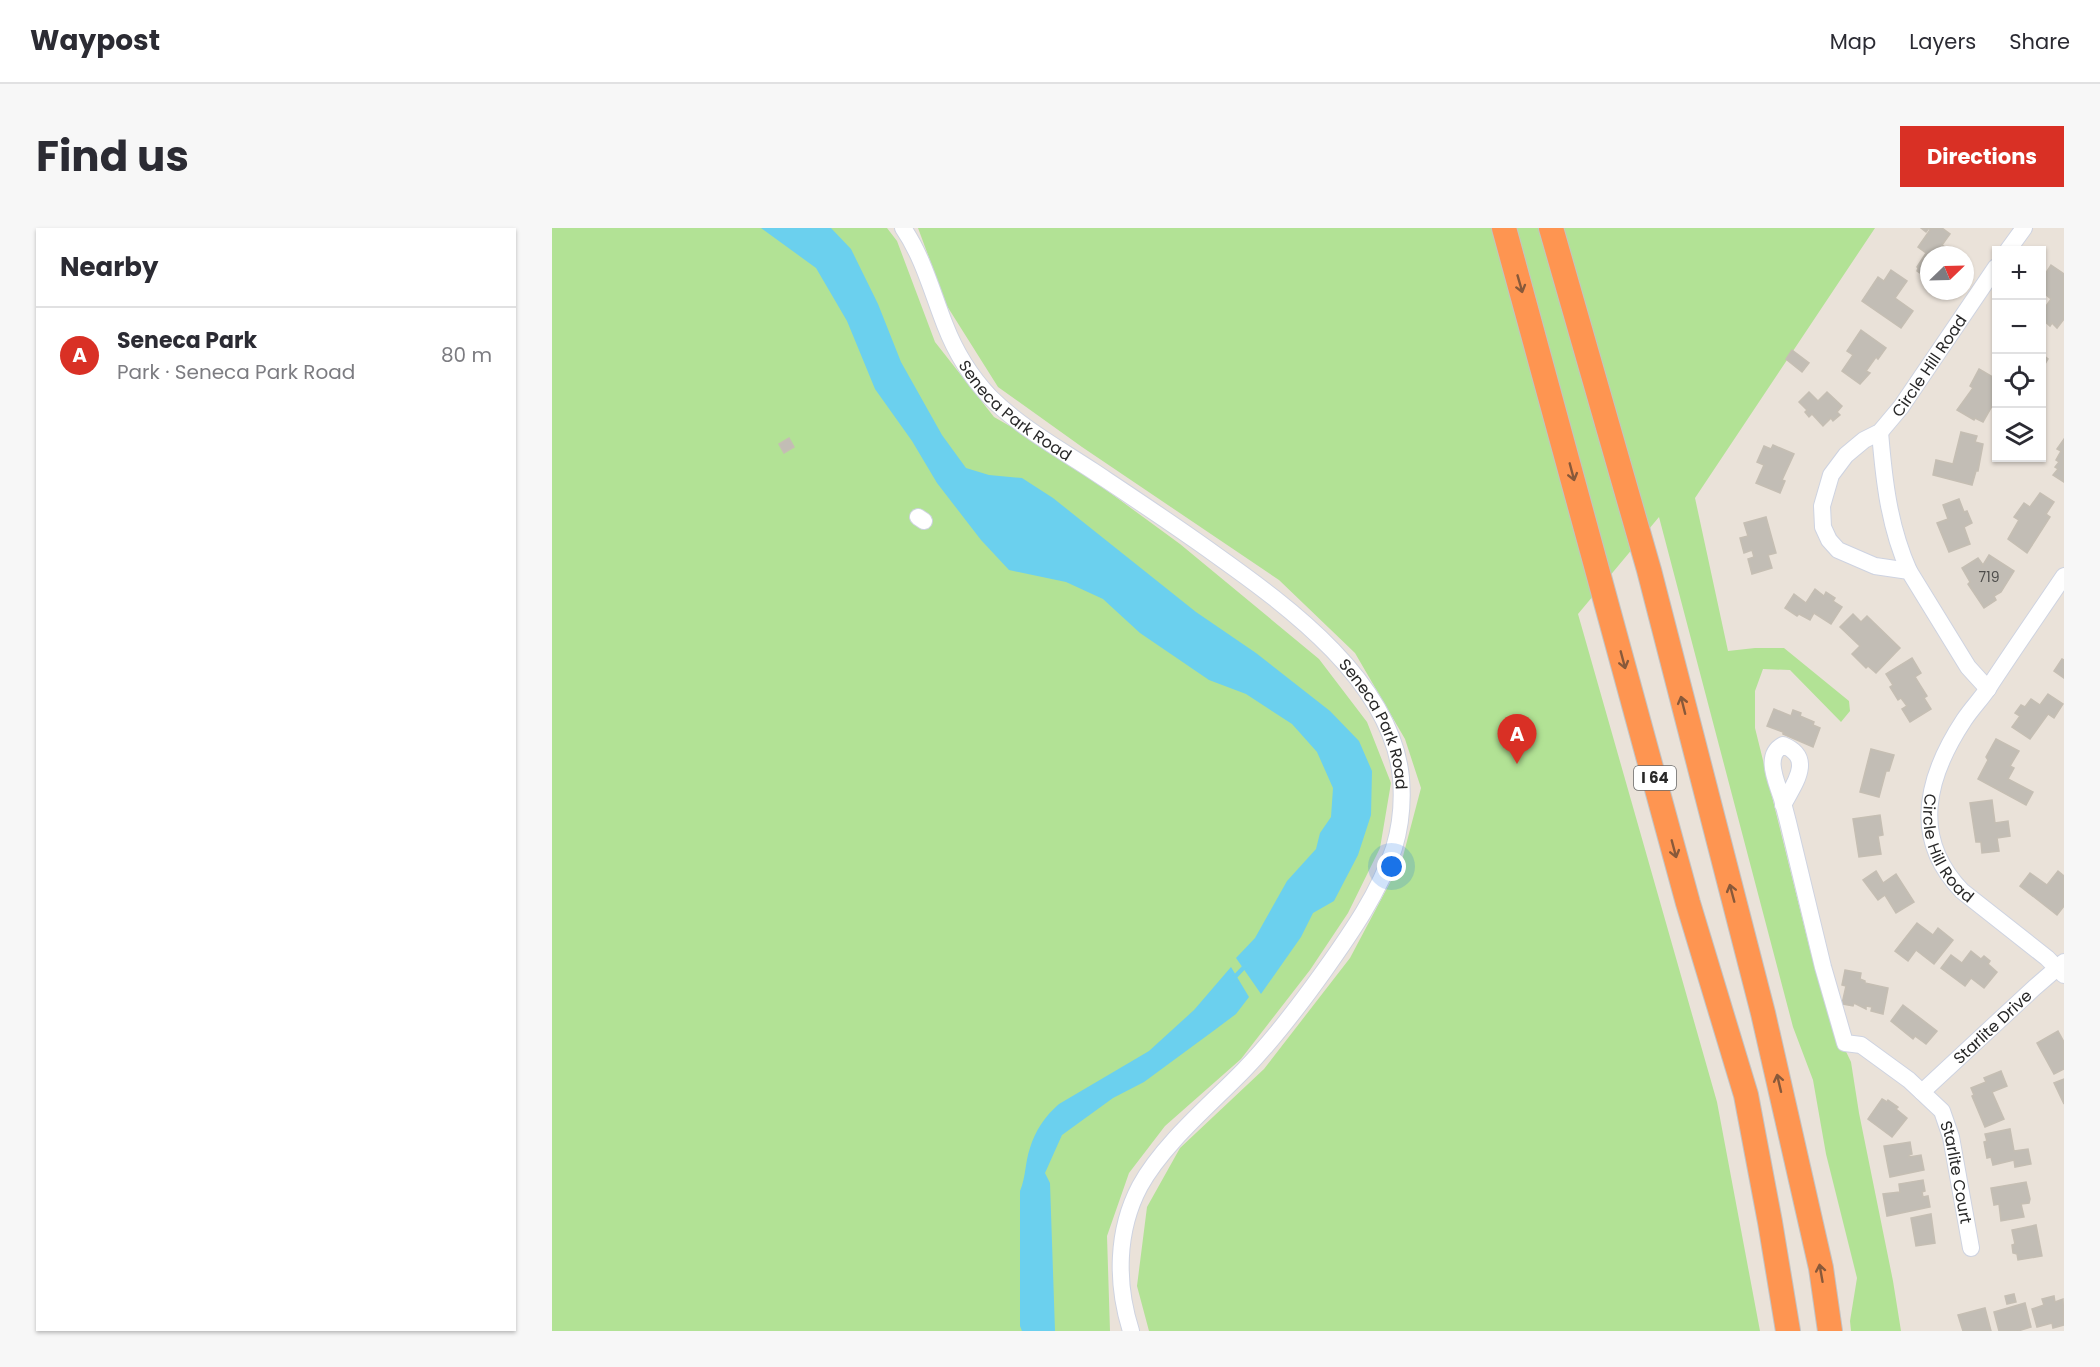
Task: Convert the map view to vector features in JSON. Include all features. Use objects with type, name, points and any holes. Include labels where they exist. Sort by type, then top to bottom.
[{"type":"highway","name":"I 64","points":[[1504,228],[1638,712],[1688,903],[1746,1095],[1788,1331]]},
{"type":"highway","name":"I 64","points":[[1551,228],[1649,570],[1763,1013],[1821,1268],[1830,1331]]},
{"type":"street","name":"Seneca Park Road","points":[[903,228],[913,242],[951,339],[976,381],[1016,420],[1163,517],[1286,607],[1325,643],[1353,674],[1378,709],[1392,740],[1397,758],[1402,796],[1399,830],[1393,851],[1375,891],[1350,935],[1278,1032],[1158,1158],[1138,1190],[1129,1213],[1121,1247],[1120,1266],[1122,1296],[1131,1331]]},
{"type":"street","points":[[2011,246],[2024,228]]},
{"type":"street","name":"Circle Hill Road","points":[[1909,571],[1875,566],[1838,550],[1829,540],[1823,527],[1822,506],[1831,475],[1846,455],[1864,440],[1880,432],[1901,407],[1992,273]]},
{"type":"street","name":"Circle Hill Road","points":[[1880,432],[1883,474],[1898,545],[1909,571],[1968,667],[1988,688],[1966,716],[1951,741],[1933,782],[1929,812],[1933,841],[1944,868],[1962,891],[2062,968]]},
{"type":"street","points":[[1988,688],[2064,576]]},
{"type":"street","name":"Starlite Court","points":[[1783,805],[1823,967],[1845,1043],[1861,1046],[1909,1080],[1942,1111],[1950,1137],[1971,1248]]},
{"type":"street","name":"Starlite Drive","points":[[1922,1092],[2062,968]]},
{"type":"green space","points":[[552,228],[887,228],[897,241],[935,342],[994,417],[1053,451],[1180,544],[1319,659],[1367,722],[1391,783],[1380,848],[1348,913],[1310,970],[1241,1059],[1165,1126],[1129,1173],[1107,1236],[1110,1331],[552,1331]]},
{"type":"green space","points":[[918,228],[1875,228],[1695,498],[1728,651],[1784,648],[1849,701],[1850,711],[1841,722],[1790,670],[1763,669],[1755,691],[1755,728],[1810,950],[1831,1020],[1851,1062],[1901,1331],[1851,1331],[1850,1321],[1857,1278],[1826,1154],[1813,1080],[1793,1027],[1659,517],[1578,614],[1717,1102],[1760,1331],[1149,1331],[1137,1286],[1147,1207],[1180,1148],[1264,1069],[1350,958],[1402,860],[1421,788],[1405,739],[1355,653],[1279,580],[1082,447],[998,387],[947,306]]},
{"type":"water","points":[[761,228],[831,228],[851,249],[878,304],[901,362],[942,435],[966,468],[989,475],[1022,478],[1053,498],[1196,612],[1256,653],[1330,711],[1359,741],[1372,771],[1371,815],[1358,855],[1334,901],[1313,913],[1301,937],[1261,994],[1236,958],[1255,938],[1287,881],[1316,849],[1320,833],[1331,817],[1333,788],[1317,752],[1292,724],[1246,694],[1209,680],[1140,633],[1103,599],[1066,582],[1009,570],[981,540],[937,483],[912,441],[875,389],[847,321],[816,268]]},
{"type":"water","points":[[1231,967],[1249,997],[1236,1014],[1144,1082],[1113,1098],[1062,1135],[1045,1173],[1050,1183],[1055,1331],[1022,1331],[1020,1326],[1020,1191],[1028,1153],[1038,1130],[1059,1104],[1149,1051],[1194,1010]]},
{"type":"building","points":[[1929,228],[1942,228],[1950,234],[1944,246],[1920,246],[1920,248],[1918,247],[1930,230]]},
{"type":"building","points":[[2051,265],[2064,274],[2064,319],[2057,328],[2052,323],[2050,326],[2046,322],[2046,306],[2051,299],[2046,295],[2046,273]]},
{"type":"building","points":[[1891,270],[1907,281],[1895,298],[1913,311],[1901,328],[1862,301],[1878,277],[1884,281]]},
{"type":"building","points":[[1861,330],[1886,348],[1878,359],[1876,357],[1866,371],[1870,373],[1860,384],[1842,371],[1853,355],[1847,351]]},
{"type":"building","points":[[1792,350],[1809,363],[1802,372],[1786,359]]},
{"type":"building","points":[[1979,369],[1992,377],[1992,406],[1983,422],[1975,418],[1974,420],[1957,410],[1973,388],[1970,386]]},
{"type":"building","points":[[1809,392],[1818,401],[1827,392],[1842,406],[1837,412],[1840,415],[1833,421],[1831,418],[1823,426],[1812,414],[1809,417],[1805,412],[1807,410],[1799,402]]},
{"type":"building","points":[[1961,432],[1977,436],[1975,442],[1983,444],[1978,471],[1976,471],[1972,485],[1933,475],[1936,460],[1953,464]]},
{"type":"building","points":[[789,438],[794,447],[784,453],[779,444]]},
{"type":"building","points":[[2064,439],[2064,482],[2053,475],[2058,469],[2055,467],[2059,462],[2056,460],[2061,451],[2057,449]]},
{"type":"building","points":[[1773,445],[1794,454],[1782,480],[1785,481],[1780,493],[1756,483],[1764,465],[1757,462],[1764,446],[1771,449]]},
{"type":"building","points":[[2040,493],[2054,502],[2046,514],[2050,517],[2027,553],[2008,539],[2019,520],[2014,517],[2024,503],[2030,507]]},
{"type":"building","points":[[1959,499],[1972,523],[1964,527],[1970,544],[1949,552],[1937,523],[1948,519],[1943,505]]},
{"type":"building","points":[[1766,517],[1776,553],[1768,555],[1772,568],[1752,574],[1748,559],[1754,557],[1752,550],[1744,553],[1740,538],[1748,536],[1744,523]]},
{"type":"building","points":[[1989,555],[2014,571],[2001,592],[1994,596],[1996,600],[1984,608],[1968,584],[1970,582],[1962,568],[1978,558],[1983,565]]},
{"type":"building","points":[[1815,589],[1824,596],[1826,592],[1835,598],[1833,601],[1842,607],[1831,624],[1814,613],[1810,620],[1799,614],[1797,616],[1785,608],[1794,594],[1806,603]]},
{"type":"building","points":[[1853,614],[1861,622],[1867,616],[1900,648],[1876,673],[1868,666],[1866,668],[1852,654],[1860,646],[1840,627]]},
{"type":"building","points":[[1912,658],[1921,673],[1915,677],[1927,696],[1924,698],[1931,709],[1910,722],[1902,709],[1907,706],[1901,698],[1898,700],[1890,687],[1893,685],[1886,674]]},
{"type":"building","points":[[2062,659],[2064,660],[2064,678],[2054,671]]},
{"type":"building","points":[[2048,694],[2063,704],[2054,718],[2048,714],[2030,739],[2012,727],[2020,716],[2015,713],[2021,705],[2025,707],[2031,699],[2040,705]]},
{"type":"building","points":[[1774,709],[1791,716],[1793,710],[1814,722],[1813,725],[1820,728],[1813,747],[1767,726]]},
{"type":"building","points":[[1996,739],[2019,751],[2010,766],[2014,768],[2008,779],[2033,792],[2026,805],[1978,779]]},
{"type":"building","points":[[1871,749],[1894,755],[1889,771],[1886,771],[1879,797],[1860,792]]},
{"type":"building","points":[[1992,800],[1995,823],[2008,821],[2010,836],[1997,838],[1999,851],[1982,853],[1981,842],[1976,842],[1970,803]]},
{"type":"building","points":[[1880,815],[1883,835],[1878,836],[1881,854],[1859,857],[1853,819]]},
{"type":"building","points":[[1876,871],[1883,883],[1896,874],[1914,902],[1896,913],[1885,895],[1878,900],[1863,880]]},
{"type":"building","points":[[2058,871],[2064,876],[2064,906],[2057,915],[2020,886],[2030,873],[2047,885]]},
{"type":"building","points":[[1917,923],[1933,935],[1938,928],[1953,940],[1934,964],[1916,950],[1908,961],[1895,951]]},
{"type":"building","points":[[1971,951],[1981,959],[1984,956],[1990,961],[1988,964],[1997,972],[1984,988],[1971,978],[1965,986],[1941,968],[1951,955],[1962,963]]},
{"type":"building","points":[[1845,970],[1861,973],[1860,979],[1865,983],[1888,988],[1883,1014],[1871,1011],[1872,1007],[1866,1006],[1866,1009],[1854,1003],[1853,1006],[1842,1004],[1846,986],[1842,985]]},
{"type":"building","points":[[1903,1005],[1937,1031],[1926,1044],[1915,1036],[1913,1039],[1891,1021]]},
{"type":"building","points":[[2058,1031],[2064,1042],[2064,1069],[2054,1074],[2037,1043]]},
{"type":"building","points":[[2001,1071],[2007,1086],[1992,1092],[2004,1119],[1985,1127],[1971,1088],[1986,1082],[1984,1078]]},
{"type":"building","points":[[2064,1079],[2064,1104],[2054,1083]]},
{"type":"building","points":[[1882,1099],[1898,1107],[1896,1109],[1907,1118],[1892,1137],[1868,1119]]},
{"type":"building","points":[[2010,1129],[2014,1151],[2028,1149],[2031,1164],[2015,1167],[2014,1160],[1993,1165],[1991,1157],[1987,1158],[1985,1134]]},
{"type":"building","points":[[1910,1142],[1912,1154],[1909,1157],[1921,1155],[1924,1170],[1890,1177],[1884,1146]]},
{"type":"building","points":[[1923,1180],[1925,1191],[1922,1192],[1923,1197],[1928,1196],[1930,1207],[1887,1216],[1883,1194],[1900,1192],[1899,1184]]},
{"type":"building","points":[[2026,1182],[2030,1199],[2029,1203],[2021,1204],[2024,1217],[2001,1221],[1999,1204],[1994,1205],[1991,1188]]},
{"type":"building","points":[[1931,1214],[1935,1243],[1916,1246],[1911,1218]]},
{"type":"building","points":[[2036,1225],[2042,1256],[2018,1260],[2017,1254],[2013,1253],[2012,1245],[2015,1244],[2012,1230]]},
{"type":"building","points":[[2014,1294],[2016,1302],[2007,1304],[2005,1296]]},
{"type":"building","points":[[2054,1296],[2055,1302],[2063,1299],[2064,1325],[2053,1328],[2052,1323],[2037,1327],[2032,1309],[2044,1305],[2042,1299]]},
{"type":"building","points":[[2025,1303],[2031,1327],[2018,1331],[1999,1331],[1994,1312]]},
{"type":"building","points":[[1985,1308],[1991,1331],[1963,1331],[1958,1315]]},
{"type":"waterway","points":[[1232,980],[1247,964]]},
{"type":"place","name":"Seneca Park","points":[[1517,764]]}]
